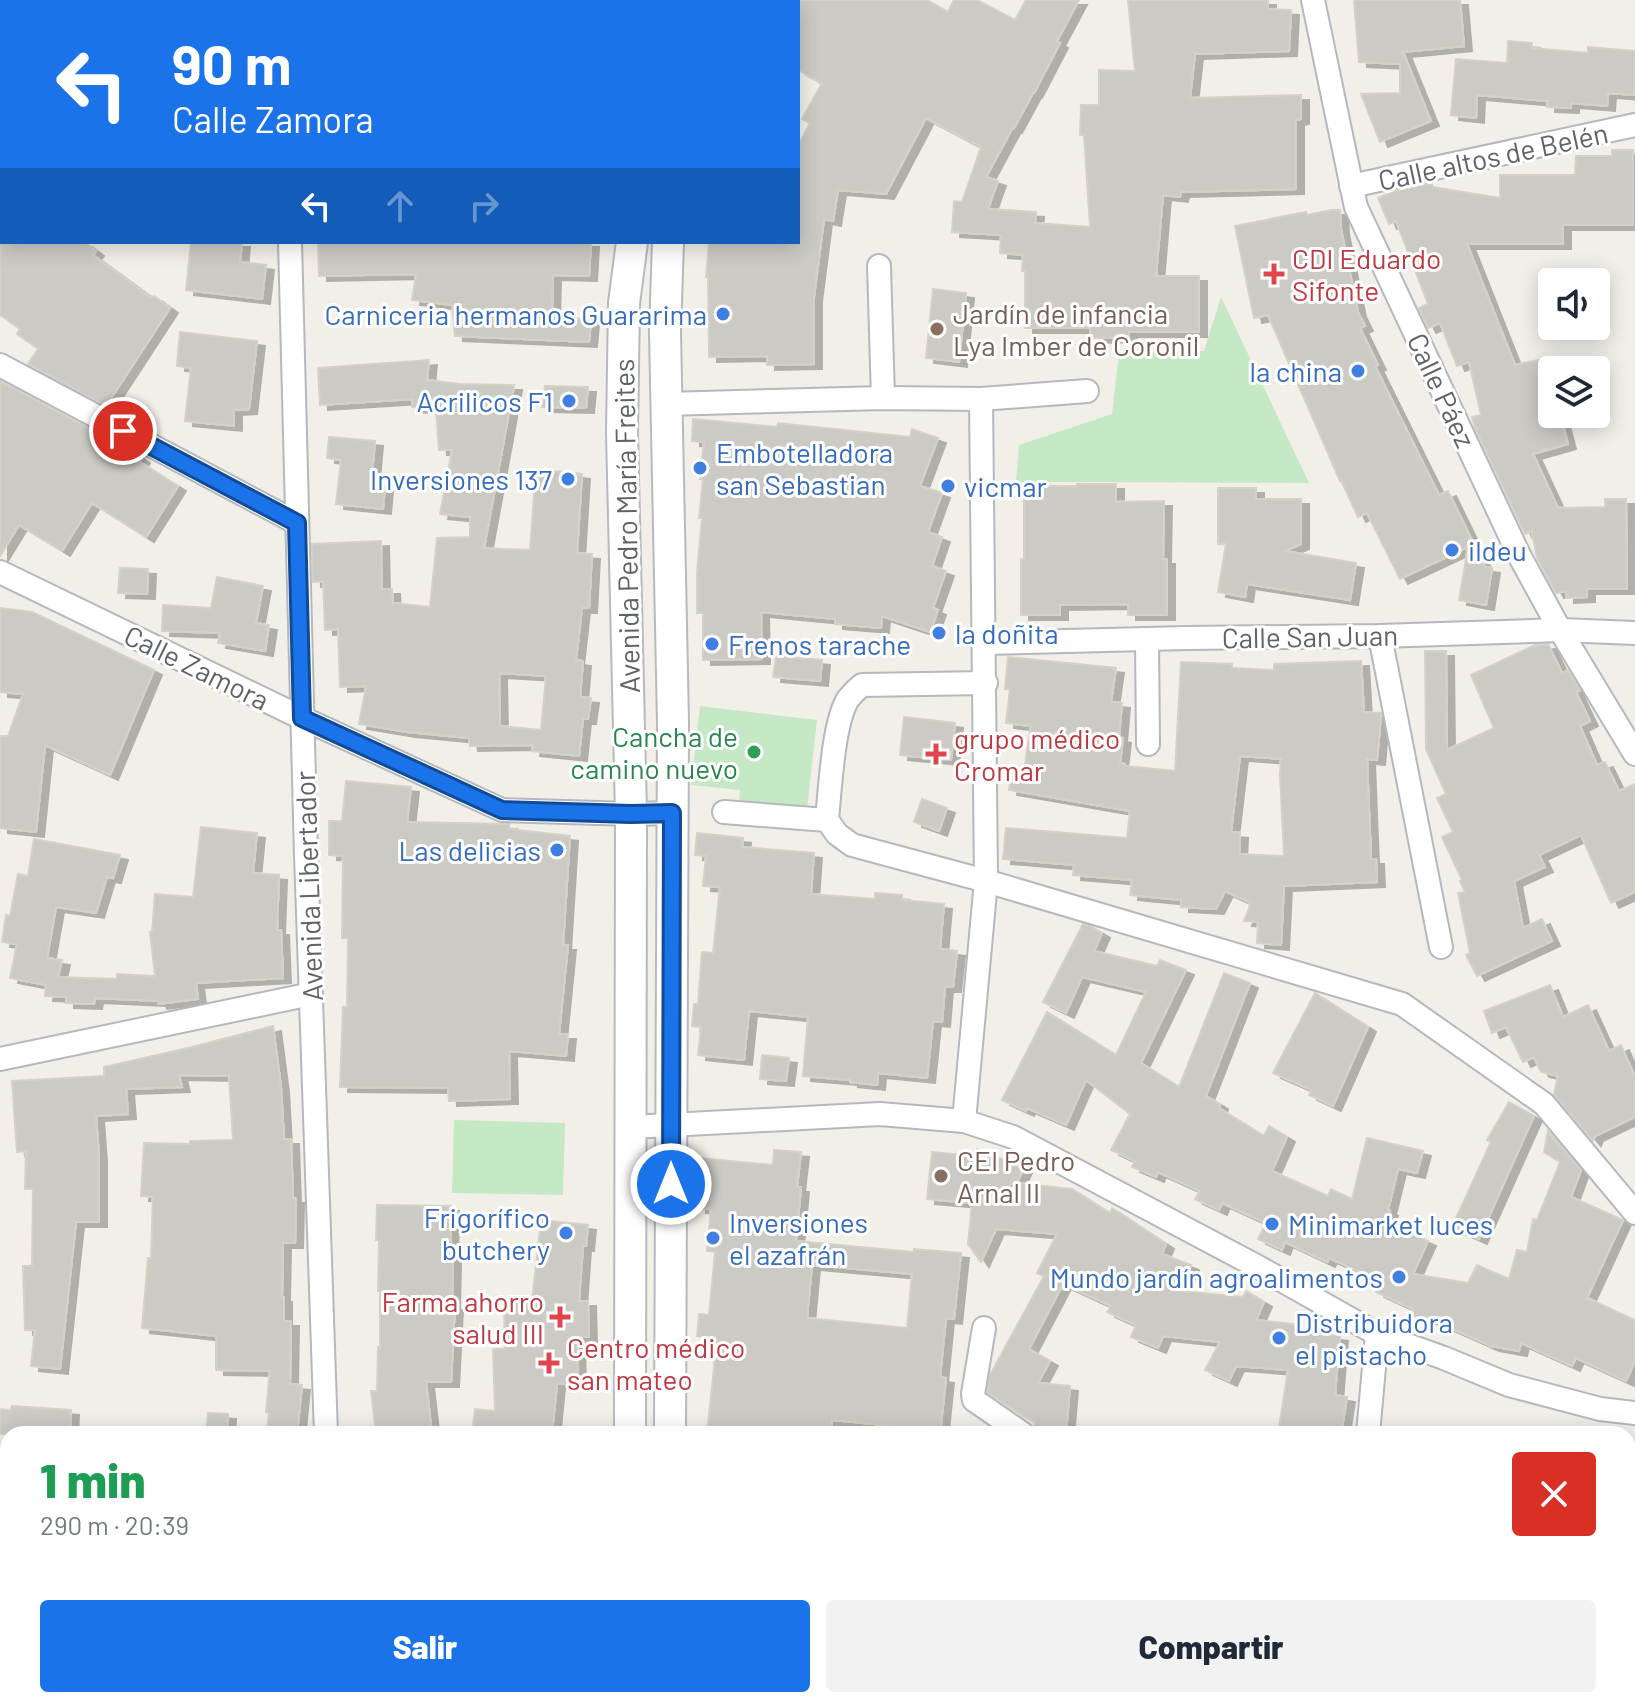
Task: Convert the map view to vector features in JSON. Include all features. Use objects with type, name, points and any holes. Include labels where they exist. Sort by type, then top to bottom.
[{"type":"street","name":"Calle Páez","points":[[1313,0],[1356,207],[1519,555],[1635,754]]},
{"type":"street","name":"Calle altos de Belén","points":[[1351,186],[1635,125]]},
{"type":"street","name":"Avenida Libertador","points":[[290,244],[326,1426]]},
{"type":"street","name":"Avenida Pedro María Freites","points":[[630,1426],[631,814],[622,433],[624,303],[632,244]]},
{"type":"street","name":"Avenida Pedro María Freites","points":[[668,244],[665,332],[672,707],[670,1426]]},
{"type":"street","points":[[879,266],[883,398]]},
{"type":"street","points":[[0,365],[297,523]]},
{"type":"street","points":[[666,404],[883,398],[981,399],[1087,391]]},
{"type":"street","points":[[964,1121],[986,881],[981,399]]},
{"type":"street","name":"Calle Zamora","points":[[0,572],[302,718],[502,810],[672,813]]},
{"type":"street","name":"Calle San Juan","points":[[985,643],[1560,630],[1635,633]]},
{"type":"street","points":[[1380,636],[1441,947]]},
{"type":"street","points":[[1147,639],[1148,744]]},
{"type":"street","points":[[986,683],[862,685],[849,697],[837,732],[827,820],[837,834],[852,845],[986,881],[1402,1004],[1544,1104],[1635,1213]]},
{"type":"street","points":[[724,812],[827,820]]},
{"type":"street","points":[[0,1059],[311,994]]},
{"type":"street","points":[[631,1127],[880,1114],[964,1121],[1013,1137],[1377,1334],[1509,1385],[1600,1409],[1635,1413]]},
{"type":"street","points":[[984,1328],[974,1400],[1011,1426]]},
{"type":"street","points":[[1369,1426],[1377,1334]]},
{"type":"green space","points":[[1221,297],[1309,483],[1016,482],[1019,445],[1112,414],[1119,353],[1204,351]]},
{"type":"green space","name":"Cancha de camino nuevo","points":[[700,706],[817,720],[807,809],[739,802],[740,790],[691,785]]},
{"type":"green space","points":[[454,1120],[565,1123],[563,1195],[452,1193]]},
{"type":"building","points":[[800,0],[927,0],[948,12],[954,0],[977,0],[1015,20],[1026,0],[1079,0],[1034,93],[986,177],[998,181],[988,209],[1036,212],[1035,223],[1090,227],[1084,135],[1080,135],[1081,105],[1099,105],[1099,70],[1135,71],[1128,0],[1268,0],[1268,9],[1291,10],[1289,51],[1195,54],[1190,98],[1301,95],[1301,119],[1296,120],[1296,189],[1181,192],[1180,197],[1163,195],[1156,276],[1199,276],[1199,332],[1129,332],[1129,337],[1090,338],[1090,328],[1025,328],[1023,255],[1000,253],[1001,235],[952,232],[954,201],[962,202],[981,147],[926,118],[886,194],[838,190],[833,221],[824,219],[814,297],[814,364],[767,365],[767,356],[709,357],[706,277],[709,244],[800,244],[800,142],[810,123],[802,119],[822,83],[800,71]]},
{"type":"building","points":[[1354,0],[1460,0],[1464,46],[1403,52],[1431,121],[1380,142],[1361,94],[1400,93],[1400,64],[1359,62]]},
{"type":"building","points":[[1508,41],[1532,43],[1532,48],[1588,53],[1588,47],[1635,51],[1635,95],[1608,93],[1607,106],[1571,103],[1571,108],[1547,107],[1547,101],[1477,95],[1476,118],[1451,115],[1456,59],[1507,63]]},
{"type":"building","points":[[1612,150],[1633,150],[1633,225],[1563,225],[1563,244],[1467,244],[1515,365],[1538,360],[1538,428],[1564,428],[1568,444],[1533,454],[1558,508],[1605,507],[1605,499],[1626,499],[1627,589],[1587,589],[1587,597],[1566,598],[1566,591],[1556,593],[1537,558],[1532,531],[1525,534],[1475,428],[1472,417],[1481,415],[1469,362],[1457,366],[1440,323],[1428,328],[1419,308],[1428,304],[1396,221],[1389,224],[1378,198],[1431,183],[1433,187],[1500,198],[1500,175],[1575,175],[1576,156],[1612,156]]},
{"type":"building","points":[[1340,210],[1358,312],[1365,326],[1360,328],[1378,365],[1375,366],[1439,495],[1448,491],[1485,567],[1492,568],[1486,605],[1459,600],[1468,547],[1400,579],[1367,513],[1358,517],[1340,481],[1268,315],[1254,318],[1235,226]]},
{"type":"building","points":[[0,244],[87,244],[96,251],[93,255],[170,308],[106,406],[28,364],[38,349],[17,334],[20,329],[0,315]]},
{"type":"building","points":[[191,244],[242,244],[240,262],[266,265],[262,299],[186,290]]},
{"type":"building","points":[[318,244],[591,244],[589,276],[553,275],[552,316],[591,320],[589,342],[455,336],[452,305],[412,300],[416,274],[319,276]]},
{"type":"building","points":[[933,289],[966,293],[959,362],[926,358]]},
{"type":"building","points":[[180,332],[257,341],[249,409],[234,410],[234,426],[185,421],[191,368],[177,366]]},
{"type":"building","points":[[429,360],[427,380],[514,385],[484,548],[530,550],[536,469],[582,474],[577,553],[592,554],[589,608],[582,608],[576,660],[583,661],[580,697],[591,698],[588,719],[583,719],[579,756],[532,751],[533,745],[470,746],[469,738],[359,724],[366,686],[340,687],[338,629],[325,630],[323,581],[313,582],[312,544],[381,541],[382,589],[392,589],[393,603],[430,607],[437,538],[470,537],[470,517],[440,514],[452,450],[439,450],[436,410],[412,407],[413,399],[320,405],[318,368]],"holes":[[[499,673],[546,676],[541,730],[500,726]]]},
{"type":"building","points":[[0,381],[128,449],[142,458],[140,462],[178,486],[146,537],[92,503],[62,551],[19,525],[0,556]]},
{"type":"building","points":[[545,386],[588,387],[586,408],[542,407]]},
{"type":"building","points":[[693,419],[777,427],[778,423],[910,437],[912,429],[938,438],[920,486],[942,493],[928,532],[942,537],[932,566],[946,571],[933,608],[938,610],[930,632],[882,616],[881,628],[835,624],[835,619],[761,612],[762,659],[703,660],[703,613],[697,613],[697,572],[704,442],[692,441]]},
{"type":"building","points":[[329,437],[375,441],[371,486],[385,487],[383,509],[336,504],[341,460],[327,458]]},
{"type":"building","points":[[1116,484],[1116,502],[1164,501],[1163,559],[1167,559],[1167,615],[1128,615],[1128,604],[1060,605],[1060,615],[1021,615],[1024,486]]},
{"type":"building","points":[[1218,488],[1256,488],[1256,499],[1301,499],[1301,544],[1285,551],[1356,563],[1350,600],[1247,584],[1245,597],[1218,592],[1226,544],[1218,544]]},
{"type":"building","points":[[120,568],[148,569],[147,594],[118,593]]},
{"type":"building","points":[[217,577],[263,586],[256,623],[269,625],[265,651],[218,643],[220,633],[162,631],[163,605],[211,608]]},
{"type":"building","points":[[0,608],[32,612],[154,670],[110,775],[45,745],[36,832],[0,828],[0,736],[8,736],[23,694],[0,692]]},
{"type":"building","points":[[1548,644],[1562,673],[1568,670],[1580,690],[1576,692],[1590,721],[1580,726],[1597,765],[1605,762],[1619,791],[1635,784],[1635,892],[1611,903],[1581,835],[1539,855],[1545,867],[1514,881],[1523,928],[1542,919],[1552,941],[1477,976],[1466,955],[1470,953],[1458,893],[1465,892],[1462,880],[1442,837],[1453,832],[1437,798],[1446,794],[1426,749],[1425,651],[1446,651],[1447,750],[1494,728],[1471,675],[1535,645]]},
{"type":"building","points":[[776,656],[822,660],[820,681],[773,677]]},
{"type":"building","points":[[1008,657],[1116,668],[1111,702],[1122,703],[1120,763],[1175,771],[1181,662],[1274,670],[1274,664],[1361,661],[1364,712],[1381,713],[1377,760],[1367,759],[1371,859],[1376,859],[1377,882],[1284,886],[1281,945],[1257,943],[1258,922],[1244,921],[1251,903],[1225,891],[1216,909],[1181,907],[1181,900],[1130,895],[1132,880],[1073,875],[1074,865],[1003,859],[1006,828],[1127,838],[1130,811],[1009,790],[1012,768],[1024,770],[1031,726],[1006,723],[1010,689],[1005,689]],"holes":[[[1240,756],[1281,759],[1284,856],[1239,854],[1240,833],[1231,832]]]},
{"type":"building","points":[[904,717],[955,723],[951,760],[900,755]]},
{"type":"building","points":[[346,781],[411,787],[407,822],[509,824],[509,829],[570,836],[563,945],[568,945],[559,1034],[568,1034],[566,1056],[509,1051],[510,1099],[449,1101],[448,1088],[340,1087],[343,1007],[347,1007],[348,938],[342,938],[343,856],[329,855],[329,821],[342,821]]},
{"type":"building","points":[[922,799],[947,808],[939,831],[914,822]]},
{"type":"building","points":[[201,827],[257,833],[253,873],[279,875],[277,930],[281,930],[283,978],[196,983],[198,999],[159,1004],[158,1001],[95,998],[94,1004],[66,1003],[66,997],[45,996],[46,985],[10,978],[17,944],[2,942],[6,915],[10,916],[18,874],[28,876],[34,839],[120,855],[113,878],[107,877],[96,913],[56,907],[47,958],[62,960],[58,977],[117,979],[117,974],[155,976],[150,932],[155,894],[193,897]]},
{"type":"building","points":[[697,833],[743,838],[742,847],[814,853],[811,894],[875,899],[875,893],[902,895],[902,900],[944,904],[940,949],[957,951],[953,987],[945,987],[942,1022],[933,1021],[927,1078],[878,1073],[877,1085],[803,1076],[808,1017],[749,1011],[744,1060],[698,1055],[701,1027],[692,1026],[694,1004],[698,1004],[702,952],[713,953],[720,887],[703,886],[706,856],[695,855]]},
{"type":"building","points":[[1083,924],[1102,933],[1094,951],[1157,966],[1160,960],[1186,970],[1141,1063],[1179,1087],[1224,973],[1250,983],[1206,1096],[1220,1104],[1219,1108],[1264,1136],[1269,1126],[1287,1137],[1272,1171],[1328,1196],[1331,1189],[1352,1199],[1367,1138],[1423,1151],[1417,1173],[1398,1169],[1385,1222],[1428,1241],[1413,1274],[1468,1283],[1477,1265],[1509,1279],[1517,1250],[1527,1252],[1533,1219],[1537,1220],[1560,1162],[1544,1152],[1548,1131],[1581,1170],[1571,1197],[1623,1220],[1587,1298],[1635,1320],[1635,1361],[1626,1381],[1576,1358],[1572,1366],[1521,1343],[1519,1351],[1491,1346],[1433,1320],[1412,1316],[1413,1309],[1376,1292],[1381,1281],[1329,1258],[1327,1262],[1285,1242],[1282,1250],[1258,1239],[1266,1223],[1222,1203],[1219,1210],[1195,1199],[1200,1191],[1158,1172],[1156,1177],[1132,1167],[1135,1161],[1111,1150],[1130,1114],[1086,1080],[1066,1125],[1002,1100],[1047,1012],[1116,1055],[1146,992],[1082,977],[1066,1013],[1043,1002]]},
{"type":"building","points":[[1550,985],[1563,1017],[1588,1005],[1609,1051],[1621,1045],[1635,1077],[1635,1117],[1595,1136],[1593,1141],[1554,1095],[1558,1076],[1541,1072],[1534,1057],[1523,1062],[1506,1027],[1492,1033],[1484,1011]]},
{"type":"building","points":[[1315,993],[1368,1027],[1333,1106],[1309,1095],[1312,1090],[1273,1073]]},
{"type":"building","points":[[273,1026],[284,1139],[291,1139],[293,1198],[296,1198],[295,1243],[283,1243],[282,1297],[284,1321],[291,1321],[290,1384],[302,1385],[298,1426],[268,1426],[270,1371],[216,1370],[216,1336],[142,1328],[148,1258],[151,1258],[153,1197],[141,1196],[144,1143],[190,1144],[190,1141],[233,1140],[229,1076],[179,1075],[182,1087],[126,1089],[128,1114],[96,1116],[99,1222],[76,1222],[60,1369],[31,1366],[35,1330],[25,1330],[23,1266],[32,1266],[33,1189],[25,1189],[26,1151],[17,1152],[12,1081],[104,1076],[104,1067]]},
{"type":"building","points":[[762,1055],[789,1058],[786,1081],[760,1079]]},
{"type":"building","points":[[1509,1102],[1534,1116],[1479,1239],[1452,1227],[1491,1142],[1487,1140]]},
{"type":"building","points":[[977,1149],[1024,1168],[1017,1183],[1072,1189],[1110,1213],[1112,1208],[1166,1244],[1162,1254],[1191,1265],[1181,1291],[1243,1297],[1246,1291],[1264,1302],[1256,1320],[1301,1325],[1300,1332],[1340,1336],[1335,1395],[1347,1397],[1342,1426],[1279,1426],[1288,1370],[1236,1366],[1229,1381],[1205,1370],[1220,1342],[1163,1336],[1158,1348],[1131,1337],[1136,1325],[1107,1312],[1111,1306],[1063,1284],[1029,1349],[1050,1361],[1038,1383],[1070,1386],[1067,1426],[1035,1426],[1034,1422],[987,1392],[990,1375],[1044,1276],[1037,1273],[1057,1234],[996,1229],[981,1262],[968,1244],[972,1203],[927,1199],[932,1152],[976,1156]]},
{"type":"building","points":[[774,1150],[801,1152],[796,1241],[914,1252],[914,1249],[961,1253],[954,1319],[946,1318],[940,1377],[946,1378],[941,1426],[894,1426],[832,1420],[832,1426],[708,1426],[717,1338],[697,1336],[699,1314],[709,1315],[715,1252],[707,1251],[711,1209],[698,1208],[700,1158],[773,1165]],"holes":[[[812,1265],[912,1274],[907,1328],[807,1318]]]},
{"type":"building","points":[[377,1205],[451,1206],[450,1258],[453,1258],[452,1305],[455,1305],[451,1382],[426,1382],[431,1426],[375,1426],[371,1391],[377,1391],[380,1347],[379,1240],[376,1240]]},
{"type":"building","points":[[541,1220],[588,1225],[586,1246],[583,1246],[579,1301],[588,1301],[589,1337],[577,1337],[578,1383],[557,1384],[553,1426],[473,1426],[475,1409],[495,1411],[493,1349],[505,1349],[504,1303],[532,1302]]},
{"type":"building","points":[[12,1406],[71,1410],[70,1426],[0,1426],[0,1409],[11,1410]]},
{"type":"building","points":[[208,1413],[228,1414],[227,1426],[207,1426]]},
{"type":"place","name":"CDI Eduardo Sifonte","points":[[1274,274]]},
{"type":"place","name":"Carniceria hermanos Guararima","points":[[723,314]]},
{"type":"place","name":"Jardín de infancia Lya Imber de Coronil","points":[[937,329]]},
{"type":"place","name":"la china","points":[[1358,371]]},
{"type":"place","name":"Acrilicos F1","points":[[569,401]]},
{"type":"place","name":"Embotelladora san Sebastian","points":[[700,468]]},
{"type":"place","name":"Inversiones 137","points":[[568,479]]},
{"type":"place","name":"vicmar","points":[[948,486]]},
{"type":"place","name":"ildeu","points":[[1452,550]]},
{"type":"place","name":"la doñita","points":[[939,633]]},
{"type":"place","name":"Frenos tarache","points":[[712,644]]},
{"type":"place","name":"Cancha de camino nuevo","points":[[754,752]]},
{"type":"place","name":"grupo médico Cromar","points":[[936,754]]},
{"type":"place","name":"Las delicias","points":[[557,850]]},
{"type":"place","name":"CEI Pedro Arnal II","points":[[941,1176]]},
{"type":"place","name":"Minimarket luces","points":[[1272,1224]]},
{"type":"place","name":"Frigorífico butchery","points":[[566,1233]]},
{"type":"place","name":"Inversiones el azafrán","points":[[713,1238]]},
{"type":"place","name":"Mundo jardín agroalimentos","points":[[1399,1277]]},
{"type":"place","name":"Farma ahorro salud III","points":[[560,1317]]},
{"type":"place","name":"Distribuidora el pistacho","points":[[1279,1338]]},
{"type":"place","name":"Centro médico san mateo","points":[[549,1363]]},
{"type":"route","points":[[123,431],[297,523],[302,718],[502,810],[672,813],[671,1184]]}]
